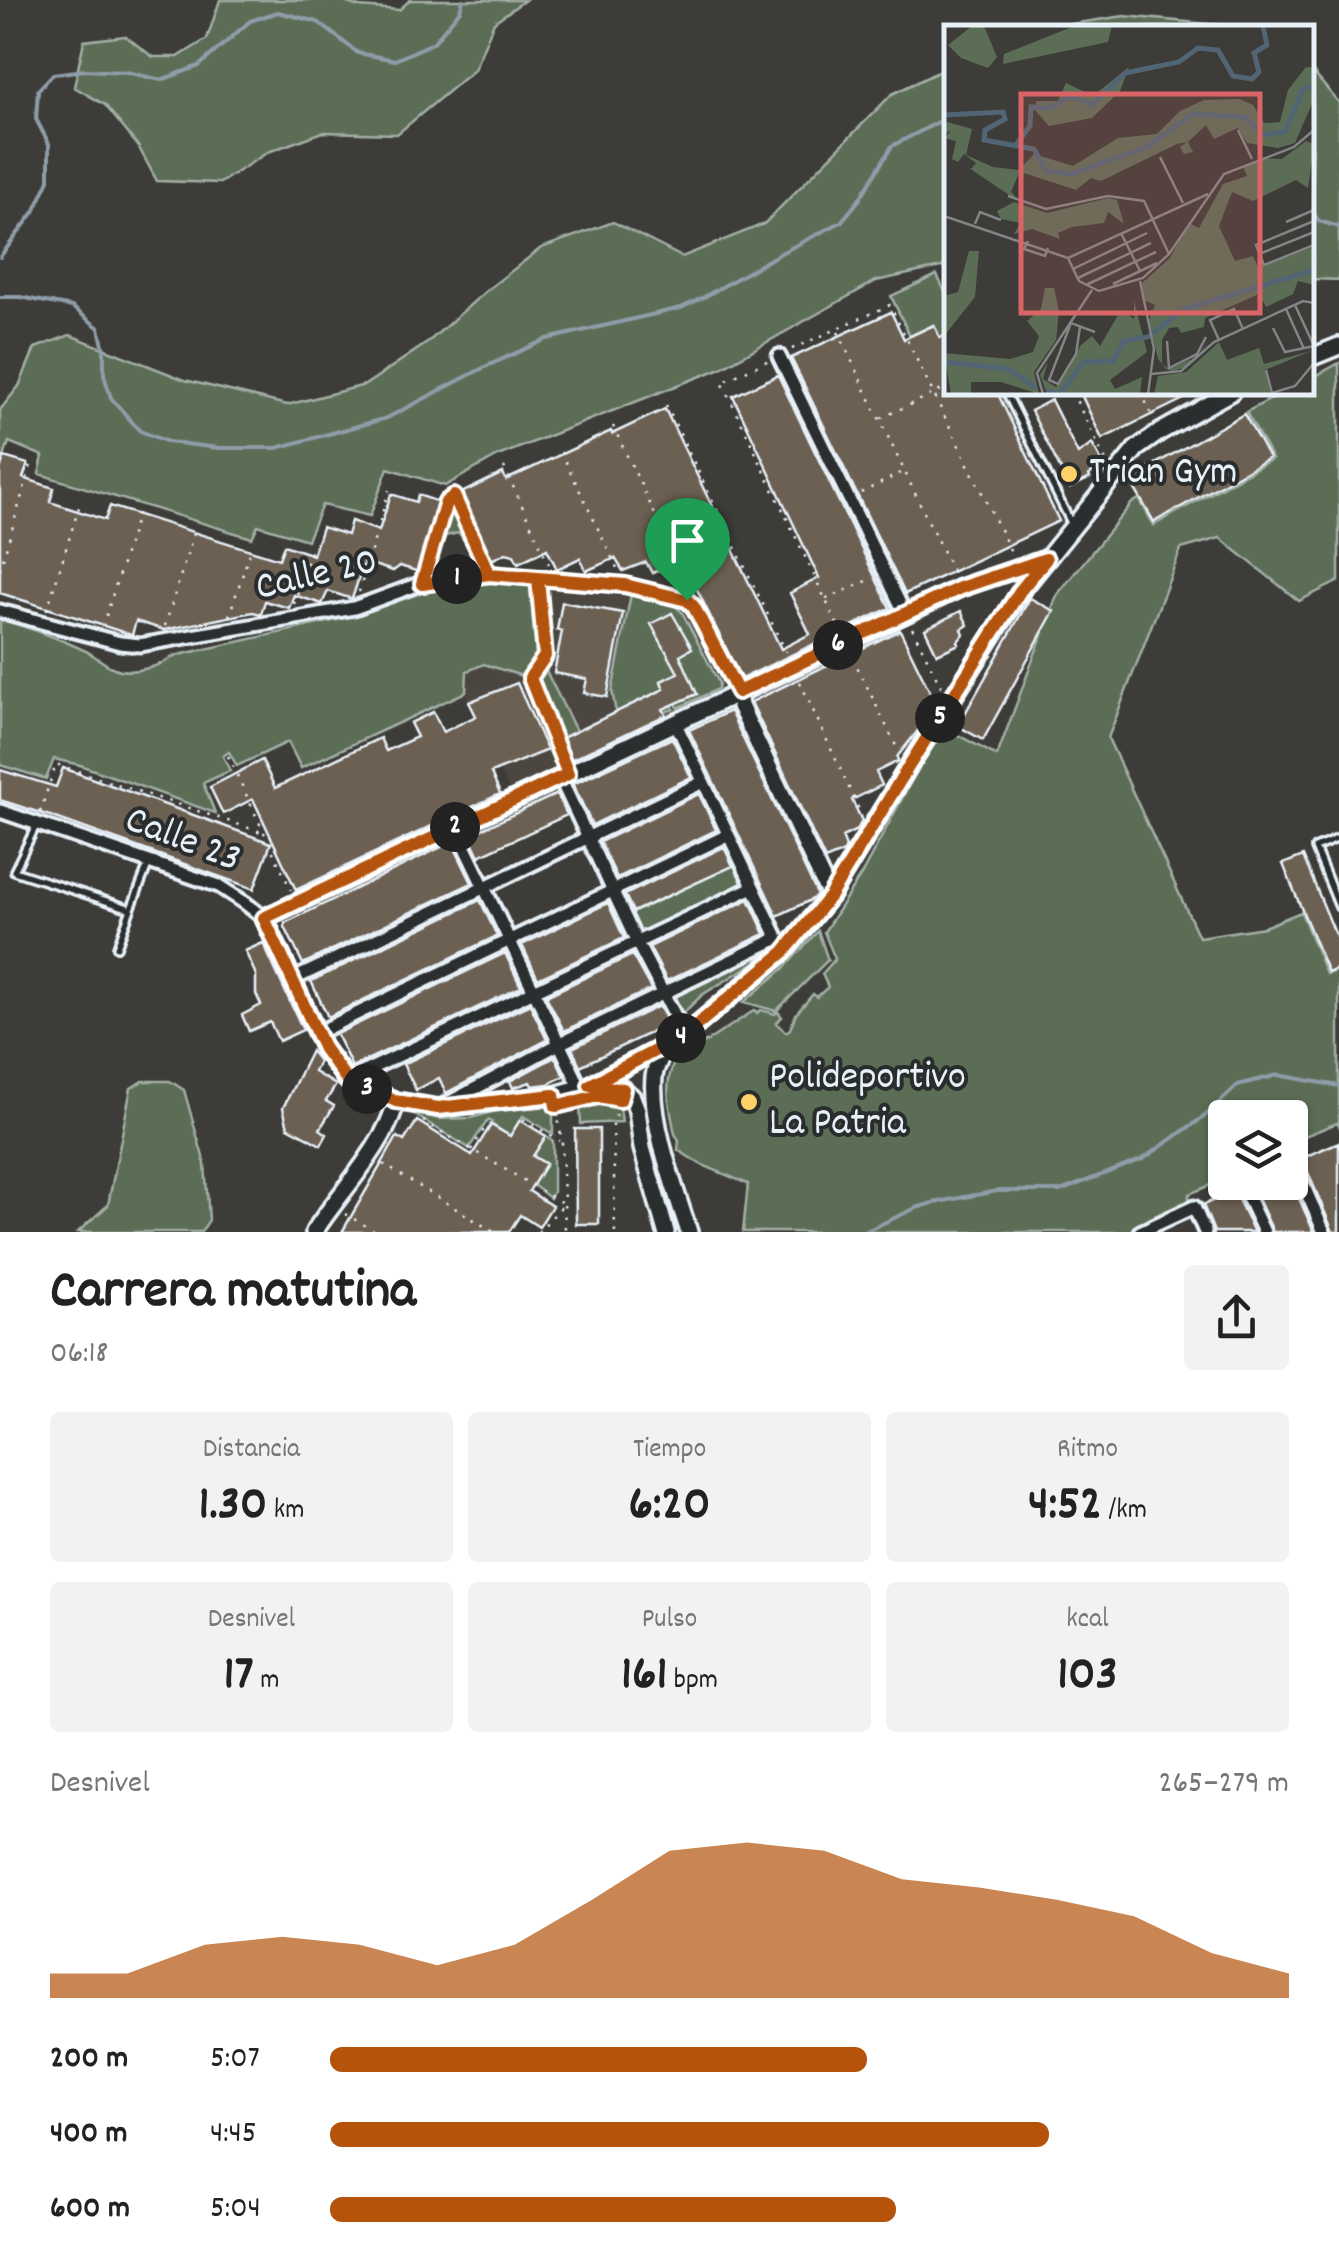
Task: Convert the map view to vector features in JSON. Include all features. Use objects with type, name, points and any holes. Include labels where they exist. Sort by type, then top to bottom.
[{"type":"main road","points":[[1314,356],[1339,346]]},
{"type":"main road","points":[[586,1087],[685,1035],[830,896],[1020,591],[1136,449],[1226,395]]},
{"type":"main road","points":[[264,918],[960,588],[1046,559]]},
{"type":"main road","points":[[1002,572],[1018,582],[1020,591]]},
{"type":"main road","points":[[738,692],[740,706],[830,896]]},
{"type":"main road","name":"Calle 23","points":[[264,918],[324,1049],[347,1080]]},
{"type":"main road","points":[[667,1046],[654,1078],[656,1098],[668,1169],[689,1232]]},
{"type":"main road","points":[[347,1080],[396,1101],[438,1108],[554,1095],[586,1087],[623,1089],[632,1097],[637,1110],[642,1148],[666,1232]]},
{"type":"main road","points":[[314,1232],[393,1118],[396,1101]]},
{"type":"street","points":[[778,356],[905,614]]},
{"type":"street","name":"Calle 20","points":[[0,611],[120,644],[140,645],[354,608],[422,584],[489,574],[625,585],[687,600]]},
{"type":"street","points":[[687,600],[738,692]]},
{"type":"street","points":[[438,1108],[662,994],[781,945],[675,722]]},
{"type":"street","points":[[564,776],[613,892],[685,1035]]},
{"type":"street","points":[[292,980],[703,782]]},
{"type":"street","name":"Calle 23","points":[[0,811],[220,886],[264,918]]},
{"type":"street","points":[[456,827],[534,992],[586,1087]]},
{"type":"street","points":[[317,1033],[728,835]]},
{"type":"street","points":[[347,1080],[753,887]]},
{"type":"street","points":[[1308,1195],[1324,1232]]},
{"type":"street","points":[[1249,1200],[1264,1232]]},
{"type":"street","points":[[1140,1232],[1194,1207],[1204,1232]]},
{"type":"lane","points":[[1007,395],[1072,526]]},
{"type":"lane","points":[[37,824],[14,871],[131,909]]},
{"type":"lane","points":[[1339,838],[1315,848],[1339,907]]},
{"type":"lane","points":[[117,947],[149,862]]},
{"type":"path","points":[[907,769],[722,382],[890,305],[1018,568]]},
{"type":"path","points":[[837,329],[960,588]]},
{"type":"path","points":[[880,419],[944,389]]},
{"type":"path","points":[[1074,395],[1114,476]]},
{"type":"path","points":[[1142,395],[1160,432]]},
{"type":"path","points":[[666,404],[869,830]]},
{"type":"path","points":[[613,426],[692,591],[687,600]]},
{"type":"path","points":[[561,452],[625,585]]},
{"type":"path","points":[[0,570],[31,464]]},
{"type":"path","points":[[504,467],[556,579]]},
{"type":"path","points":[[848,499],[905,472]]},
{"type":"path","points":[[354,608],[388,490]]},
{"type":"path","points":[[422,584],[446,502],[454,496],[489,574]]},
{"type":"path","points":[[44,621],[79,507]]},
{"type":"path","points":[[100,637],[138,512]]},
{"type":"path","points":[[160,642],[194,532]]},
{"type":"path","points":[[289,620],[312,546]]},
{"type":"path","points":[[224,631],[250,550]]},
{"type":"path","points":[[825,599],[884,574]]},
{"type":"path","points":[[538,578],[545,656],[530,678],[564,776]]},
{"type":"path","points":[[905,614],[949,703]]},
{"type":"path","points":[[228,756],[298,903]]},
{"type":"path","points":[[37,824],[56,764],[264,833]]},
{"type":"path","points":[[554,1095],[562,1142],[565,1230]]},
{"type":"path","points":[[615,1232],[613,1124],[620,1101]]},
{"type":"path","points":[[523,1119],[562,1142]]},
{"type":"path","points":[[424,1122],[564,1204]]},
{"type":"path","points":[[470,1151],[488,1123]]},
{"type":"path","points":[[369,1156],[494,1232]]},
{"type":"path","points":[[538,1232],[564,1204]]},
{"type":"path","points":[[331,1206],[378,1232]]},
{"type":"shaded area","points":[[544,587],[631,594],[612,691],[616,713],[576,731],[543,665],[548,656]]},
{"type":"shaded area","points":[[703,603],[740,679],[890,608],[900,630],[749,703],[825,863],[808,871],[731,711],[283,924],[273,901],[509,790],[466,697],[466,671],[484,663],[525,677],[562,766],[718,689],[719,683],[682,612]]},
{"type":"green space","points":[[220,0],[339,0],[359,7],[399,10],[410,0],[525,0],[494,22],[474,70],[397,134],[323,132],[268,152],[220,183],[157,181],[138,146],[105,105],[74,87],[84,41],[125,36],[153,57],[178,57],[207,39]]},
{"type":"green space","points":[[1124,16],[1219,25],[1064,25]]},
{"type":"green space","points":[[944,69],[944,266],[876,281],[719,369],[498,456],[445,486],[388,468],[370,516],[322,505],[307,540],[258,525],[252,538],[39,474],[43,456],[9,442],[0,469],[0,410],[19,386],[35,348],[70,335],[185,380],[287,405],[365,385],[427,343],[541,248],[613,222],[682,257],[764,224],[892,94]]},
{"type":"green space","points":[[1314,73],[1339,103],[1339,280],[1314,279]]},
{"type":"green space","points":[[937,275],[944,290],[944,336],[940,338],[933,325],[910,336],[891,296]]},
{"type":"green space","points":[[1339,363],[1339,581],[1299,601],[1220,538],[1181,549],[1108,738],[1199,937],[1264,927],[1301,912],[1326,974],[1339,970],[1339,1126],[1337,1123],[1308,1135],[1308,1100],[1208,1100],[1208,1186],[1189,1194],[1189,1205],[1132,1232],[743,1232],[748,1184],[678,1150],[668,1096],[669,1077],[676,1059],[755,1010],[778,1012],[782,1017],[776,1023],[786,1032],[790,1029],[796,1014],[813,994],[817,997],[828,987],[822,974],[835,959],[824,932],[861,875],[941,726],[997,756],[1057,595],[1132,503],[1139,499],[1154,525],[1272,459],[1246,412],[1279,395],[1314,395],[1314,377]]},
{"type":"green space","points":[[453,501],[478,562],[459,533],[445,536],[431,563],[447,504]]},
{"type":"green space","points":[[488,582],[531,585],[536,592],[542,655],[525,677],[484,664],[467,671],[466,692],[301,768],[288,742],[237,766],[229,752],[223,756],[230,771],[203,783],[215,813],[54,759],[46,779],[0,765],[0,619],[66,642],[114,668],[137,670],[174,656],[355,616],[426,591]]},
{"type":"green space","points":[[631,594],[674,605],[682,612],[719,683],[718,689],[678,708],[676,703],[697,694],[685,670],[661,682],[674,709],[665,712],[655,694],[616,713],[612,691]]},
{"type":"green space","points":[[543,665],[576,731],[556,741],[533,679]]},
{"type":"green space","points":[[736,864],[747,887],[641,936],[630,914]]},
{"type":"green space","points":[[818,931],[828,960],[776,1011],[744,1002],[784,968]]},
{"type":"green space","points":[[776,945],[702,995],[678,1018],[666,995]]},
{"type":"green space","points":[[143,1081],[170,1081],[184,1090],[205,1164],[209,1220],[201,1232],[78,1232],[108,1205],[131,1088]]},
{"type":"green space","points":[[599,1099],[616,1102],[622,1122],[581,1124],[580,1106]]},
{"type":"green space","points":[[553,1106],[553,1134],[523,1116],[510,1136],[488,1120],[469,1148],[415,1115],[471,1118],[499,1110]]},
{"type":"green space","points":[[546,1136],[553,1141],[550,1198],[533,1185],[546,1164],[533,1156]]},
{"type":"building","points":[[891,312],[904,339],[934,325],[940,338],[944,336],[944,395],[998,395],[1059,521],[905,594],[791,358]]},
{"type":"building","points":[[778,375],[890,608],[741,679],[682,559],[652,573],[646,562],[623,571],[615,558],[586,571],[580,558],[557,569],[547,549],[518,563],[514,555],[506,553],[489,561],[457,495],[503,473],[506,480],[665,409],[781,649],[810,634],[790,593],[819,578],[733,396]]},
{"type":"building","points":[[1081,395],[1192,395],[1102,439]]},
{"type":"building","points":[[1051,400],[1078,454],[1092,444],[1102,462],[1090,478],[1070,488],[1031,411]]},
{"type":"building","points":[[1244,414],[1269,458],[1154,522],[1129,479]]},
{"type":"building","points":[[4,457],[28,464],[23,478],[54,488],[50,502],[105,520],[110,506],[279,559],[284,545],[313,555],[322,527],[347,535],[351,521],[379,531],[391,494],[416,502],[418,495],[442,503],[419,572],[400,566],[393,571],[364,562],[352,599],[328,591],[322,604],[294,595],[289,608],[265,601],[261,614],[253,612],[164,630],[136,621],[132,635],[0,593],[0,470]]},
{"type":"building","points":[[1030,598],[1054,611],[983,740],[958,726]]},
{"type":"building","points":[[562,602],[623,613],[607,697],[584,693],[587,679],[554,673],[562,631],[557,630]]},
{"type":"building","points":[[961,611],[968,625],[962,629],[959,644],[937,654],[925,629]]},
{"type":"building","points":[[672,613],[692,648],[680,655],[697,694],[663,709],[666,715],[566,762],[556,741],[664,689],[661,681],[678,673],[651,624]]},
{"type":"building","points":[[900,630],[932,696],[917,722],[920,728],[897,757],[898,761],[876,772],[882,785],[852,800],[862,821],[857,830],[842,837],[844,852],[825,860],[751,702]]},
{"type":"building","points":[[517,683],[547,750],[491,773],[500,794],[296,890],[253,799],[223,814],[210,787],[262,760],[275,788],[380,738],[386,751],[417,737],[410,723],[433,712],[443,732],[476,716],[469,702]]},
{"type":"building","points":[[730,711],[817,894],[777,916],[689,730]]},
{"type":"building","points":[[672,738],[691,777],[592,825],[573,784]]},
{"type":"building","points":[[63,768],[271,843],[254,889],[0,800],[0,770],[56,787]]},
{"type":"building","points":[[557,794],[567,815],[479,856],[469,835]]},
{"type":"building","points":[[699,794],[716,830],[617,878],[600,842]]},
{"type":"building","points":[[452,842],[472,883],[303,964],[285,923]]},
{"type":"building","points":[[724,847],[733,866],[633,912],[625,895]]},
{"type":"building","points":[[1303,856],[1339,943],[1339,968],[1328,973],[1283,864]]},
{"type":"building","points":[[749,899],[765,934],[667,981],[649,947]]},
{"type":"building","points":[[480,900],[497,936],[328,1017],[311,981]]},
{"type":"building","points":[[608,903],[624,938],[538,979],[522,945]]},
{"type":"building","points":[[263,943],[303,1030],[279,1041],[270,1022],[249,1031],[242,1015],[261,1005],[256,994],[256,975],[245,951]]},
{"type":"building","points":[[505,953],[521,987],[352,1067],[336,1034]]},
{"type":"building","points":[[632,955],[651,989],[564,1031],[546,996]]},
{"type":"building","points":[[530,1004],[547,1040],[446,1093],[439,1078],[416,1090],[403,1064]]},
{"type":"building","points":[[659,1006],[669,1024],[580,1066],[572,1048]]},
{"type":"building","points":[[311,1051],[319,1061],[314,1072],[336,1085],[326,1101],[334,1106],[320,1129],[327,1134],[321,1145],[288,1127],[283,1108]]},
{"type":"building","points":[[555,1057],[564,1076],[548,1084],[532,1086],[530,1082],[513,1088],[510,1081]]},
{"type":"building","points":[[520,1120],[546,1136],[533,1156],[546,1164],[529,1191],[552,1206],[539,1227],[520,1215],[509,1232],[342,1232],[397,1137],[404,1141],[417,1121],[472,1155],[491,1125],[510,1136]]},
{"type":"building","points":[[575,1129],[599,1129],[599,1224],[576,1224]]},
{"type":"building","points":[[1339,1142],[1339,1232],[1333,1232],[1308,1172],[1308,1155]]},
{"type":"building","points":[[1214,1200],[1238,1200],[1254,1232],[1214,1232],[1203,1205]]},
{"type":"building","points":[[1259,1200],[1300,1200],[1314,1232],[1273,1232]]},
{"type":"waterway","points":[[0,257],[34,212],[49,180],[49,144],[36,119],[38,90],[53,74],[85,70],[126,72],[161,80],[199,66],[250,21],[278,12],[318,22],[358,53],[395,60],[433,43],[460,10],[463,0]]},
{"type":"waterway","points":[[0,297],[72,307],[99,328],[104,375],[111,398],[140,431],[168,442],[219,448],[277,448],[387,418],[547,339],[681,308],[704,297],[841,222],[892,146],[944,119]]},
{"type":"waterway","points":[[1314,215],[1319,221],[1339,227]]},
{"type":"waterway","points":[[864,1232],[933,1203],[997,1191],[1060,1191],[1143,1159],[1205,1116],[1238,1085],[1278,1075],[1339,1086]]},
{"type":"place","name":"Trian Gym","points":[[1069,474]]},
{"type":"place","name":"Polideportivo La Patria","points":[[749,1102]]},
{"type":"route","points":[[687,600],[625,585],[489,574],[454,496],[446,502],[422,584],[489,574],[538,578],[545,656],[530,678],[568,774],[264,918],[324,1049],[347,1080],[396,1101],[438,1108],[554,1095],[556,1106],[598,1096],[620,1100],[623,1089],[590,1085],[685,1035],[784,952],[830,896],[1020,591],[1046,559],[960,588],[738,692],[687,600]]}]
